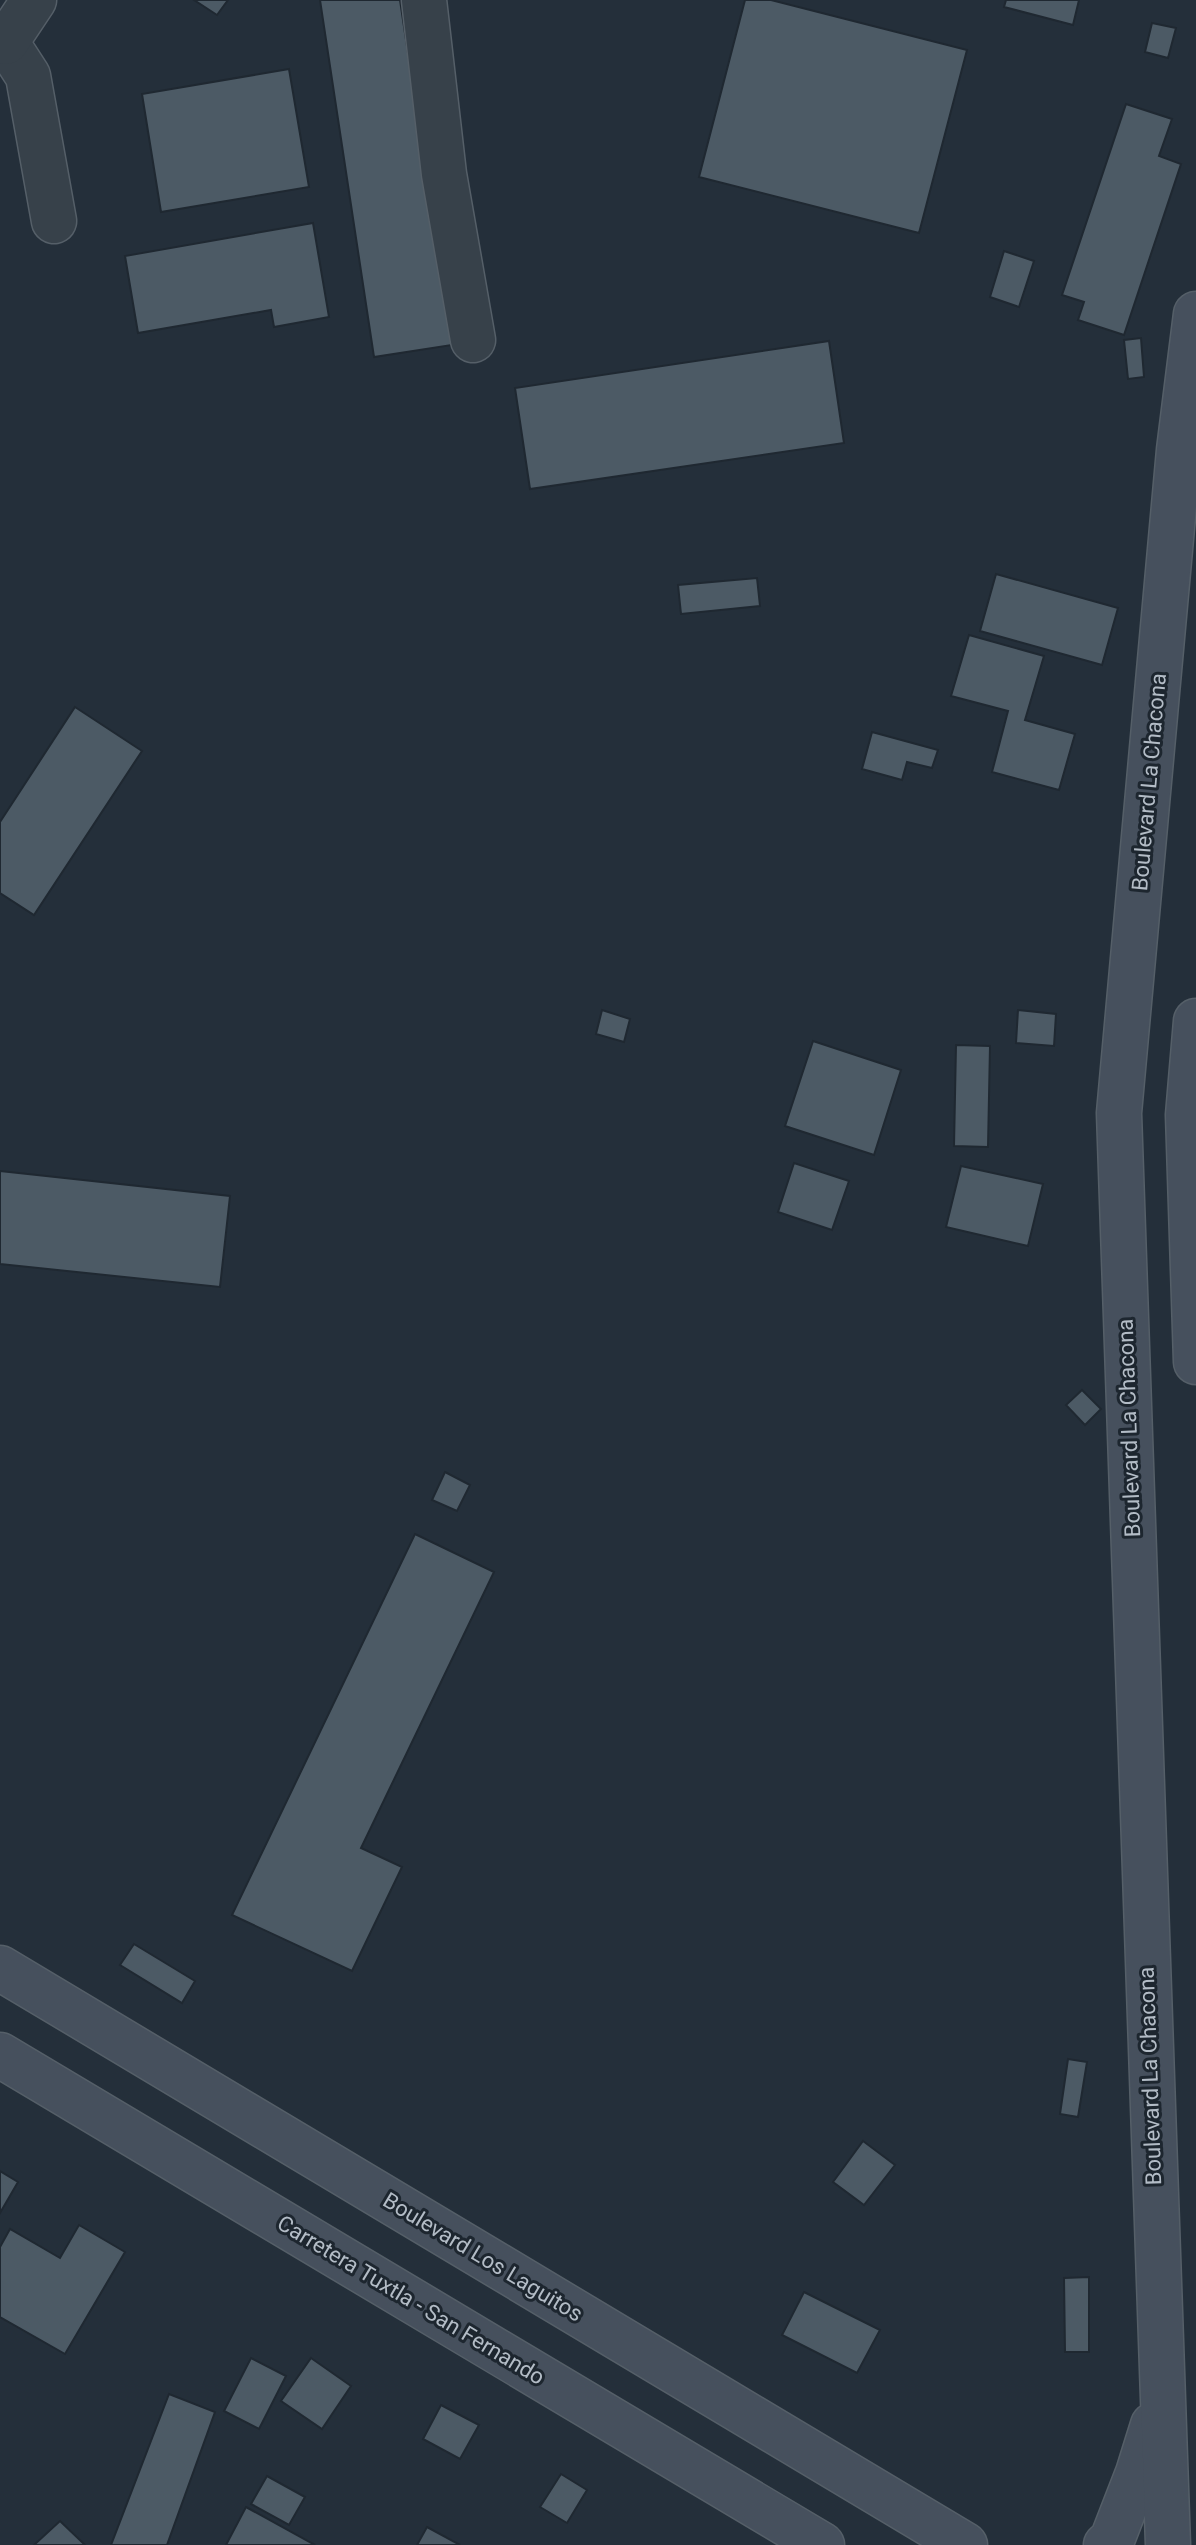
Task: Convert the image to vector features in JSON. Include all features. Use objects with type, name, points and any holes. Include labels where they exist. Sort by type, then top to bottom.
[{"type":"main road","name":"Boulevard La Chacona","points":[[1168,2545],[1119,1113],[1188,452],[1196,314]]},
{"type":"main road","points":[[1196,1021],[1188,1115],[1196,1362]]},
{"type":"main road","name":"Boulevard Los Laguitos","points":[[0,1968],[965,2545]]},
{"type":"main road","name":"Carretera Tuxtla - San Fernando","points":[[0,2055],[822,2545]]},
{"type":"main road","points":[[1106,2545],[1112,2540],[1138,2473],[1162,2396]]},
{"type":"main road","points":[[904,2508],[1001,2545]]},
{"type":"street","points":[[34,0],[3,40],[28,76],[54,221]]},
{"type":"street","points":[[424,0],[444,174],[473,340]]},
{"type":"building","points":[[194,0],[228,0],[217,15]]},
{"type":"building","points":[[320,0],[400,0],[452,345],[374,357]]},
{"type":"building","points":[[745,0],[771,0],[967,50],[919,233],[699,177]]},
{"type":"building","points":[[1006,0],[1079,0],[1073,25],[1004,7]]},
{"type":"building","points":[[1152,23],[1176,28],[1168,58],[1145,52]]},
{"type":"building","points":[[289,69],[309,187],[161,212],[142,94]]},
{"type":"building","points":[[1126,104],[1172,119],[1159,156],[1181,164],[1124,335],[1078,320],[1084,302],[1062,295]]},
{"type":"building","points":[[313,223],[329,317],[274,327],[271,310],[138,333],[125,256]]},
{"type":"building","points":[[1004,251],[1034,261],[1019,307],[990,297]]},
{"type":"building","points":[[1141,338],[1144,377],[1128,379],[1124,340]]},
{"type":"building","points":[[829,341],[844,443],[530,489],[515,388]]},
{"type":"building","points":[[996,574],[1118,608],[1102,665],[980,631]]},
{"type":"building","points":[[757,578],[760,606],[681,614],[678,585]]},
{"type":"building","points":[[969,635],[1044,656],[1025,720],[1075,734],[1059,790],[992,772],[1008,711],[951,696]]},
{"type":"building","points":[[75,707],[142,751],[34,915],[0,893],[0,822]]},
{"type":"building","points":[[872,732],[938,750],[932,768],[907,762],[902,780],[862,769]]},
{"type":"building","points":[[602,1010],[630,1019],[624,1042],[596,1034]]},
{"type":"building","points":[[1018,1010],[1056,1014],[1054,1046],[1016,1043]]},
{"type":"building","points":[[813,1041],[901,1070],[874,1155],[785,1126]]},
{"type":"building","points":[[956,1045],[990,1046],[988,1147],[954,1146]]},
{"type":"building","points":[[794,1163],[849,1181],[832,1230],[778,1212]]},
{"type":"building","points":[[961,1166],[1043,1184],[1028,1246],[946,1227]]},
{"type":"building","points":[[0,1171],[230,1196],[220,1287],[0,1264]]},
{"type":"building","points":[[1082,1390],[1101,1409],[1085,1425],[1066,1405]]},
{"type":"building","points":[[445,1472],[470,1485],[457,1511],[432,1500]]},
{"type":"building","points":[[415,1534],[494,1572],[361,1848],[402,1867],[352,1971],[232,1915]]},
{"type":"building","points":[[134,1944],[195,1981],[182,2003],[120,1965]]},
{"type":"building","points":[[1068,2059],[1087,2062],[1078,2117],[1060,2114]]},
{"type":"building","points":[[863,2141],[895,2165],[864,2205],[833,2182]]},
{"type":"building","points":[[0,2171],[18,2182],[0,2213]]},
{"type":"building","points":[[79,2225],[125,2252],[65,2354],[0,2317],[0,2247],[10,2229],[60,2258]]},
{"type":"building","points":[[1089,2277],[1089,2352],[1065,2352],[1064,2278]]},
{"type":"building","points":[[804,2292],[880,2330],[857,2373],[782,2335]]},
{"type":"building","points":[[251,2358],[286,2376],[259,2429],[224,2411]]},
{"type":"building","points":[[311,2358],[351,2386],[322,2429],[281,2401]]},
{"type":"building","points":[[169,2394],[215,2412],[167,2545],[111,2545]]},
{"type":"building","points":[[441,2405],[479,2425],[460,2459],[423,2439]]},
{"type":"building","points":[[561,2474],[587,2490],[567,2523],[540,2507]]},
{"type":"building","points":[[267,2476],[305,2497],[289,2525],[251,2504]]},
{"type":"building","points":[[246,2507],[315,2545],[226,2545]]},
{"type":"building","points":[[60,2521],[85,2545],[34,2545]]},
{"type":"building","points":[[427,2527],[460,2545],[417,2545]]}]
